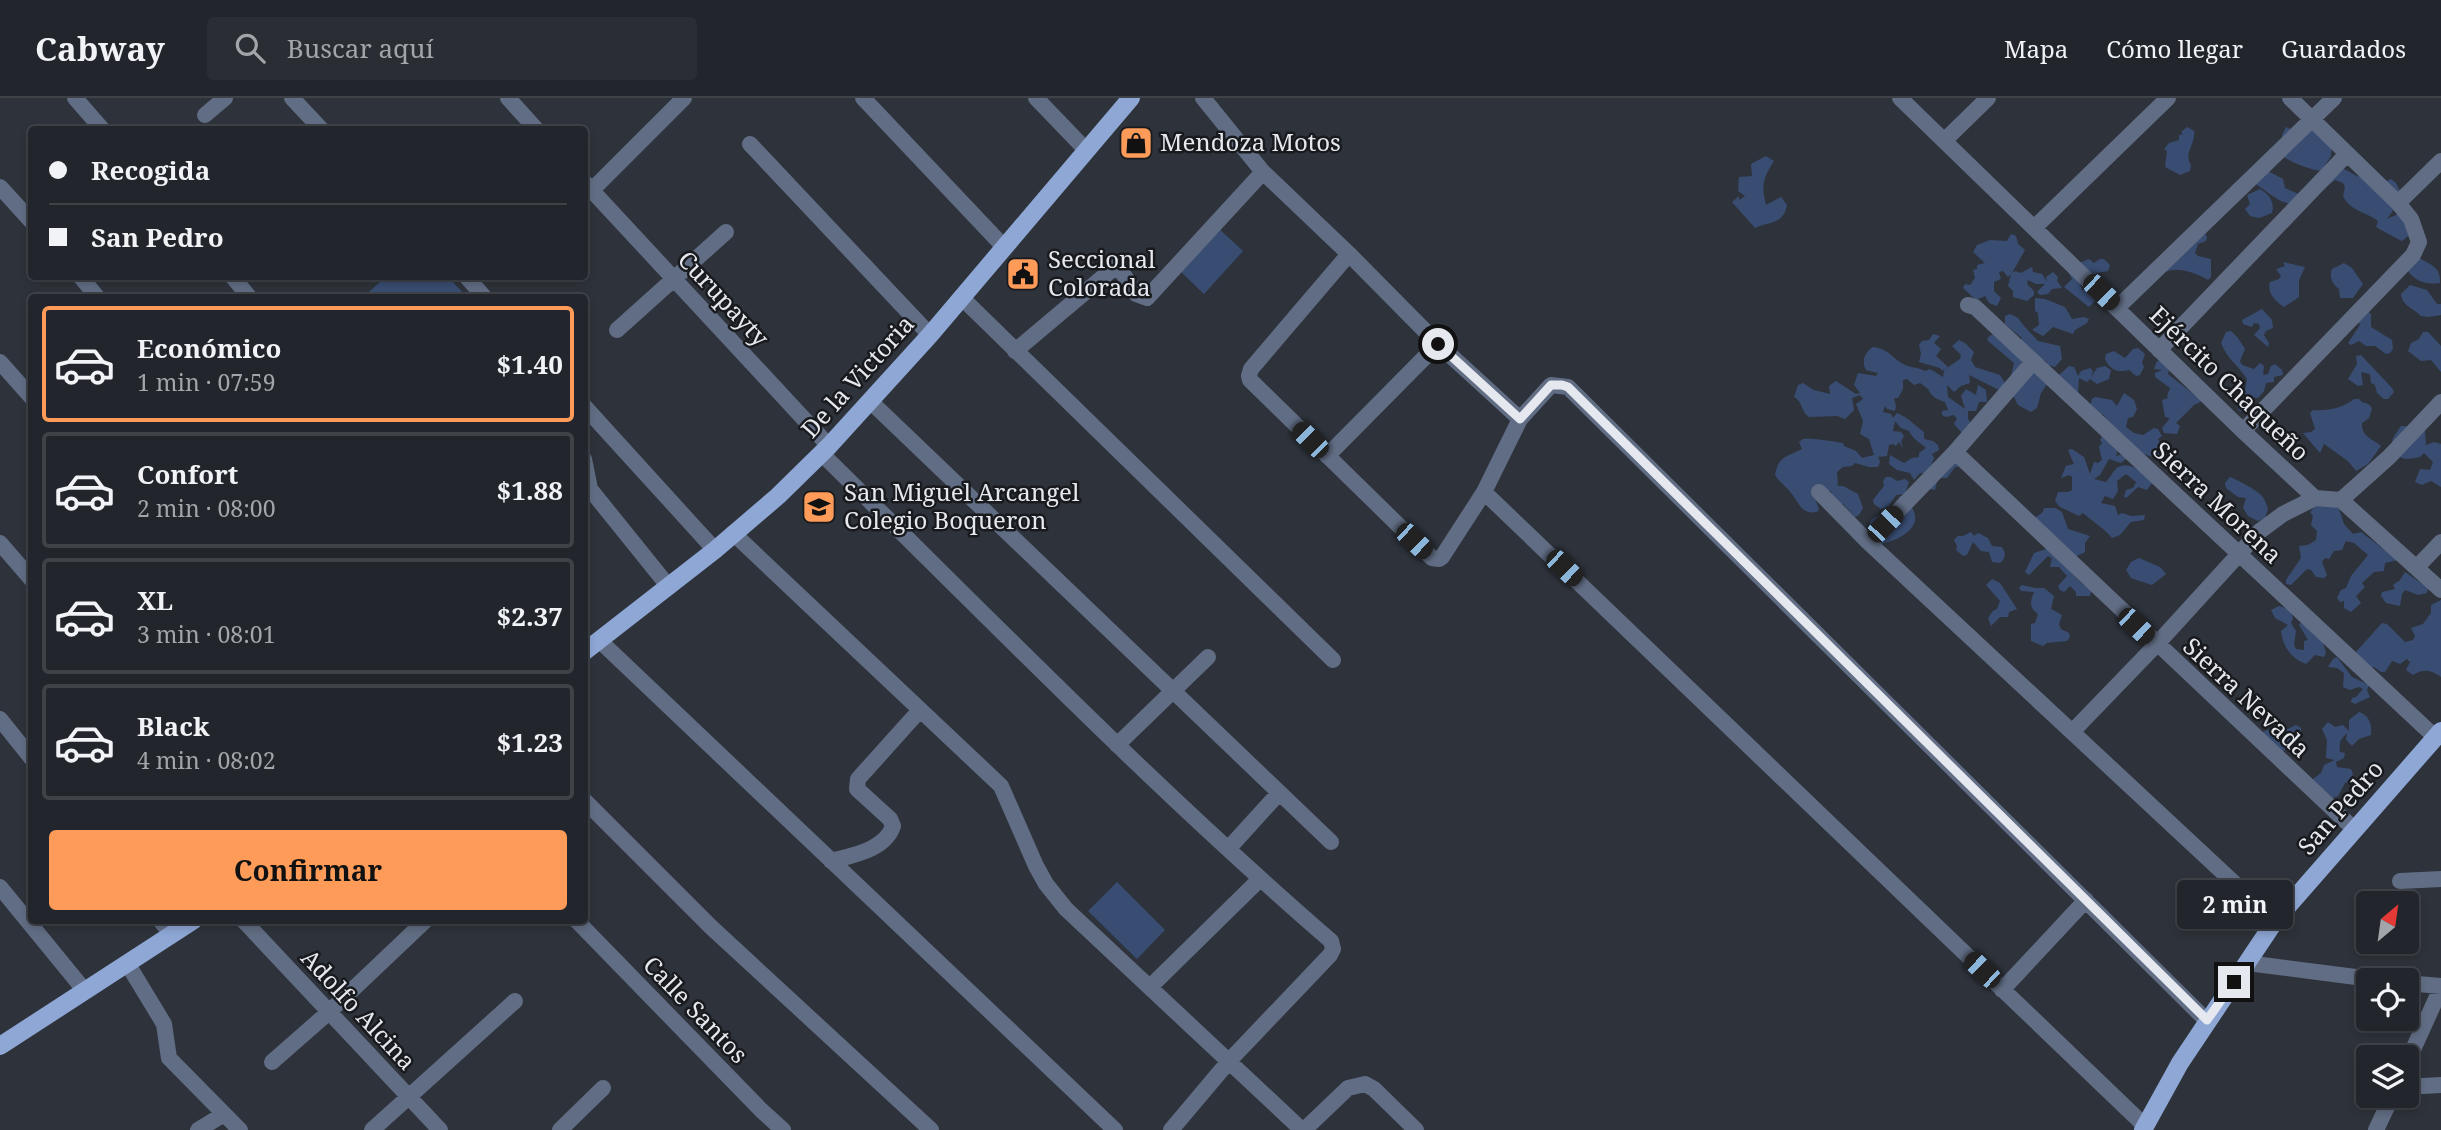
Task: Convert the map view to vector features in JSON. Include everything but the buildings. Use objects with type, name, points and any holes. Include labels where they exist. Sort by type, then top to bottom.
[{"type":"main road","name":"De la Victoria","points":[[588,649],[715,550],[778,496],[825,450],[930,335],[1131,98]]},
{"type":"main road","name":"San Pedro","points":[[2144,1128],[2207,1020],[2276,922],[2438,734]]},
{"type":"main road","points":[[0,1046],[127,963],[166,928]]},
{"type":"street","points":[[75,98],[100,126]]},
{"type":"street","points":[[205,115],[225,98]]},
{"type":"street","points":[[292,98],[317,126]]},
{"type":"street","points":[[588,186],[684,98]]},
{"type":"street","points":[[863,98],[1004,247]]},
{"type":"street","points":[[1036,98],[1086,150]]},
{"type":"street","points":[[1203,98],[1263,172],[1438,344],[1520,419]]},
{"type":"street","name":"Ejército Chaqueño","points":[[1900,98],[2315,498]]},
{"type":"street","points":[[1944,141],[1988,98]]},
{"type":"street","points":[[2034,228],[2168,98]]},
{"type":"street","points":[[2243,431],[2413,256],[2419,242],[2417,229],[2398,203],[2290,98]]},
{"type":"street","points":[[2117,308],[2334,98]]},
{"type":"street","points":[[512,99],[534,126]]},
{"type":"street","points":[[750,144],[930,335]]},
{"type":"street","points":[[2159,350],[2346,155]]},
{"type":"street","points":[[2398,203],[2441,161]]},
{"type":"street","points":[[1015,351],[1115,267],[1120,269],[1136,294],[1147,298],[1263,172]]},
{"type":"street","name":"Curupayty","points":[[588,186],[825,450],[1117,745],[1260,880],[1331,941],[1333,949],[1330,955],[1230,1060]]},
{"type":"street","points":[[0,187],[28,218]]},
{"type":"street","points":[[617,330],[726,232]]},
{"type":"street","points":[[1349,254],[1251,369],[1249,376],[1432,558],[1442,557],[1484,492],[1520,419],[1551,385],[1568,387],[2207,1020]]},
{"type":"street","points":[[83,280],[96,294]]},
{"type":"street","points":[[235,280],[247,294]]},
{"type":"street","points":[[469,280],[482,294]]},
{"type":"street","points":[[961,297],[1333,660]]},
{"type":"street","name":"Sierra Morena","points":[[1968,304],[1976,307],[2238,554],[2438,734]]},
{"type":"street","points":[[1327,456],[1438,344]]},
{"type":"street","points":[[0,362],[28,394]]},
{"type":"street","points":[[1868,542],[1955,452],[2033,362]]},
{"type":"street","points":[[870,401],[1331,842]]},
{"type":"street","points":[[2341,500],[2389,457],[2441,402]]},
{"type":"street","points":[[588,410],[715,550]]},
{"type":"street","name":"Sierra Nevada","points":[[1955,452],[2156,645],[2355,830]]},
{"type":"street","points":[[588,479],[590,489],[669,586]]},
{"type":"street","points":[[1484,492],[2144,1128]]},
{"type":"street","points":[[1819,492],[1868,542],[2276,922]]},
{"type":"street","points":[[2073,731],[2260,531],[2283,514],[2315,498],[2341,500],[2441,590]]},
{"type":"street","points":[[733,533],[1001,786],[1036,866],[1062,904],[1303,1130],[1348,1088],[1365,1084],[1374,1089],[1416,1130]]},
{"type":"street","points":[[2417,567],[2441,542]]},
{"type":"street","points":[[0,543],[28,575]]},
{"type":"street","points":[[600,641],[1115,1130]]},
{"type":"street","points":[[1117,745],[1208,657]]},
{"type":"street","points":[[831,861],[878,845],[890,834],[893,826],[890,819],[857,789],[856,785],[858,779],[920,710]]},
{"type":"street","points":[[0,719],[28,754]]},
{"type":"street","points":[[1229,848],[1279,793]]},
{"type":"street","points":[[588,804],[711,927],[931,1130]]},
{"type":"street","points":[[2400,881],[2441,879]]},
{"type":"street","points":[[1150,987],[1260,880]]},
{"type":"street","points":[[0,887],[28,921]]},
{"type":"street","points":[[2002,990],[2086,900]]},
{"type":"street","points":[[30,924],[85,991]]},
{"type":"street","name":"Adolfo Alcina","points":[[247,924],[440,1130]]},
{"type":"street","points":[[272,1062],[422,924]]},
{"type":"street","name":"Calle Santos","points":[[580,924],[783,1130]]},
{"type":"street","points":[[2247,962],[2356,977]]},
{"type":"street","points":[[127,963],[164,1024],[169,1058],[240,1130]]},
{"type":"street","points":[[2415,1045],[2441,987],[2419,984]]},
{"type":"street","points":[[372,1130],[515,1001]]},
{"type":"street","points":[[1171,1130],[1230,1060]]},
{"type":"street","points":[[2419,1086],[2441,1084]]},
{"type":"street","points":[[560,1130],[603,1088]]},
{"type":"street","points":[[2376,1130],[2386,1108]]},
{"type":"street","points":[[198,1130],[224,1114]]},
{"type":"shaded area","points":[[2187,127],[2194,131],[2188,156],[2191,165],[2190,171],[2180,175],[2165,167],[2167,151],[2164,149],[2169,143],[2179,140],[2179,135],[2183,134],[2181,132]]},
{"type":"shaded area","points":[[2286,127],[2317,130],[2332,142],[2331,156],[2321,171],[2300,165],[2281,155],[2282,135]]},
{"type":"shaded area","points":[[1766,156],[1774,161],[1764,182],[1766,205],[1781,197],[1787,205],[1779,219],[1755,228],[1732,202],[1739,196],[1739,200],[1745,196],[1738,191],[1739,177],[1752,176],[1751,164]]},
{"type":"shaded area","points":[[2335,164],[2357,176],[2387,181],[2391,179],[2396,183],[2400,191],[2394,209],[2387,219],[2398,214],[2413,232],[2402,241],[2376,227],[2378,221],[2346,201],[2343,196],[2343,183],[2335,180],[2324,189],[2320,187]]},
{"type":"shaded area","points":[[2266,170],[2283,179],[2285,188],[2308,198],[2292,204],[2286,203],[2252,182]]},
{"type":"shaded area","points":[[2260,189],[2270,199],[2273,209],[2272,213],[2259,218],[2250,216],[2245,209],[2250,204],[2247,195]]},
{"type":"shaded area","points":[[1217,227],[1243,251],[1204,294],[1178,269]]},
{"type":"shaded area","points":[[2205,233],[2206,241],[2198,244],[2195,253],[2211,259],[2211,277],[2208,280],[2182,270],[2165,272]]},
{"type":"shaded area","points":[[2011,234],[2016,236],[2018,244],[2025,250],[2012,273],[2021,273],[2032,267],[2033,272],[2042,274],[2047,282],[2046,277],[2053,272],[2062,288],[2040,295],[2037,292],[2045,284],[2028,280],[2027,284],[2034,291],[2034,295],[2027,301],[2013,297],[2013,291],[2008,286],[2011,274],[2008,277],[2003,271],[1999,272],[2001,279],[1994,282],[1994,291],[2001,298],[1997,306],[1989,303],[1985,296],[1976,300],[1963,288],[1965,284],[1970,285],[1975,278],[1973,270],[1977,269],[1977,265],[1985,263],[1973,252],[1977,245],[1990,240],[2007,241]]},
{"type":"shaded area","points":[[2419,258],[2437,270],[2440,283],[2421,281],[2410,274],[2407,270]]},
{"type":"shaded area","points":[[2089,259],[2094,263],[2104,259],[2110,265],[2108,271],[2096,273],[2096,278],[2079,279],[2082,290],[2086,289],[2097,299],[2089,307],[2064,287],[2072,279],[2069,273],[2077,264]]},
{"type":"shaded area","points":[[2283,262],[2305,267],[2299,280],[2299,297],[2284,307],[2272,296],[2269,286],[2270,282],[2281,276],[2276,269],[2285,266]]},
{"type":"shaded area","points":[[2344,263],[2352,268],[2363,284],[2353,298],[2340,298],[2339,289],[2331,278],[2332,269]]},
{"type":"shaded area","points":[[383,280],[451,280],[464,294],[366,294]]},
{"type":"shaded area","points":[[2410,285],[2427,290],[2437,304],[2441,304],[2441,315],[2421,316],[2406,304],[2401,294]]},
{"type":"shaded area","points":[[2035,298],[2065,307],[2072,319],[2089,319],[2073,334],[2053,327],[2043,336],[2032,330],[2039,325]]},
{"type":"shaded area","points":[[2262,309],[2272,320],[2273,328],[2264,335],[2269,343],[2268,347],[2254,335],[2260,328],[2259,324],[2254,323],[2252,327],[2243,324],[2242,320]]},
{"type":"shaded area","points":[[2366,310],[2371,314],[2371,327],[2392,340],[2393,349],[2390,353],[2386,354],[2375,346],[2366,346],[2359,341],[2351,345],[2348,343]]},
{"type":"shaded area","points":[[2010,314],[2018,318],[2038,341],[2060,346],[2062,359],[2055,367],[2042,360],[2005,324],[2005,316]]},
{"type":"shaded area","points":[[2231,331],[2245,349],[2240,361],[2242,365],[2254,369],[2260,363],[2264,366],[2263,375],[2268,374],[2271,366],[2275,364],[2282,370],[2283,375],[2274,377],[2274,382],[2266,383],[2258,398],[2249,397],[2251,406],[2248,410],[2239,411],[2237,407],[2244,396],[2247,379],[2226,354],[2221,343],[2226,332]]},
{"type":"shaded area","points":[[2423,332],[2428,332],[2441,346],[2441,372],[2431,360],[2421,361],[2408,351],[2411,343],[2419,339]]},
{"type":"shaded area","points":[[1933,334],[1940,336],[1934,343],[1941,349],[1936,356],[1948,367],[1942,371],[1919,362],[1919,345],[1922,341],[1929,340]]},
{"type":"shaded area","points":[[1994,334],[2047,384],[2037,408],[2031,412],[2018,405],[2014,397],[2010,396],[2014,363],[1987,340]]},
{"type":"shaded area","points":[[1959,340],[1974,352],[1971,360],[1975,367],[2000,375],[2005,383],[1999,390],[1969,375],[1970,383],[1954,392],[1947,385],[1948,397],[1965,409],[1961,396],[1966,389],[1976,395],[1978,385],[1986,390],[1987,402],[1979,402],[1976,411],[1968,411],[1968,419],[1973,426],[1962,433],[1954,424],[1957,419],[1954,415],[1942,415],[1942,411],[1948,410],[1945,402],[1931,394],[1920,383],[1914,385],[1907,379],[1903,380],[1903,389],[1898,398],[1894,398],[1895,411],[1885,406],[1883,412],[1891,414],[1893,418],[1897,413],[1905,417],[1924,432],[1924,439],[1938,445],[1939,450],[1932,454],[1934,458],[1930,468],[1947,455],[1959,467],[1955,467],[1947,478],[1938,478],[1935,490],[1921,488],[1927,473],[1920,473],[1914,480],[1910,473],[1897,470],[1889,464],[1890,455],[1904,463],[1919,457],[1919,453],[1926,448],[1895,421],[1893,431],[1901,432],[1904,436],[1901,442],[1903,448],[1899,442],[1896,446],[1889,445],[1887,456],[1878,457],[1878,467],[1855,463],[1837,472],[1838,486],[1858,494],[1863,508],[1859,515],[1855,517],[1843,504],[1839,504],[1830,495],[1832,492],[1819,489],[1814,496],[1819,509],[1817,512],[1804,510],[1775,475],[1781,461],[1802,449],[1799,442],[1808,439],[1843,443],[1862,458],[1874,455],[1869,439],[1860,434],[1863,421],[1856,404],[1863,399],[1860,395],[1852,398],[1854,410],[1845,419],[1837,416],[1809,417],[1794,397],[1798,385],[1803,383],[1814,390],[1830,394],[1829,386],[1836,381],[1856,394],[1860,393],[1854,385],[1858,373],[1876,376],[1878,373],[1866,370],[1864,363],[1866,354],[1873,347],[1886,351],[1906,365],[1925,371],[1930,369],[1943,377],[1944,370],[1960,359],[1961,355],[1952,346]]},
{"type":"shaded area","points":[[2138,348],[2145,354],[2140,375],[2136,376],[2129,370],[2115,370],[2105,359],[2106,354],[2114,351],[2125,358],[2133,349]]},
{"type":"shaded area","points":[[2361,355],[2392,388],[2394,392],[2388,399],[2377,393],[2375,385],[2371,383],[2370,374],[2361,372],[2363,385],[2358,386],[2348,379],[2357,364],[2356,356]]},
{"type":"shaded area","points":[[2157,361],[2161,361],[2169,369],[2168,374],[2202,401],[2194,405],[2176,423],[2180,426],[2177,434],[2164,433],[2162,428],[2170,418],[2165,417],[2162,400],[2168,398],[2170,388],[2155,377],[2155,373],[2162,370],[2154,369]]},
{"type":"shaded area","points":[[2069,366],[2074,367],[2078,376],[2081,371],[2090,368],[2093,371],[2091,377],[2097,368],[2105,366],[2111,370],[2109,379],[2097,384],[2090,379],[2087,382],[2079,378],[2078,393],[2059,375]]},
{"type":"shaded area","points":[[2124,393],[2134,400],[2137,409],[2133,417],[2128,418],[2126,427],[2143,435],[2154,428],[2158,429],[2162,436],[2158,439],[2165,450],[2161,458],[2143,454],[2127,444],[2104,415],[2096,413],[2090,407],[2095,397],[2112,400],[2117,406]]},
{"type":"shaded area","points":[[2354,399],[2370,405],[2372,409],[2369,418],[2362,423],[2363,432],[2381,446],[2368,464],[2356,471],[2348,461],[2324,444],[2320,453],[2303,433],[2315,429],[2310,413],[2313,410],[2335,408]]},
{"type":"shaded area","points":[[2401,426],[2413,431],[2421,428],[2425,431],[2426,445],[2434,442],[2441,444],[2441,487],[2431,481],[2422,485],[2415,482],[2420,469],[2430,470],[2433,462],[2424,453],[2420,457],[2403,458],[2391,447]]},
{"type":"shaded area","points":[[2102,436],[2118,448],[2116,456],[2124,454],[2128,457],[2121,463],[2109,459],[2100,475],[2094,479],[2106,482],[2117,468],[2127,465],[2137,469],[2152,483],[2147,490],[2138,487],[2126,498],[2126,490],[2133,488],[2136,482],[2126,474],[2117,481],[2118,491],[2113,499],[2105,496],[2101,503],[2115,506],[2118,515],[2145,515],[2144,520],[2131,522],[2120,535],[2112,538],[2083,513],[2079,516],[2060,507],[2055,501],[2058,492],[2072,490],[2072,477],[2069,475],[2061,478],[2066,466],[2074,464],[2068,450],[2072,449],[2084,457],[2090,474],[2094,462],[2102,460],[2099,447]]},
{"type":"shaded area","points":[[1886,477],[1909,482],[1905,494],[1896,495],[1889,506],[1881,509],[1873,500],[1884,486]]},
{"type":"shaded area","points":[[2230,477],[2261,495],[2268,509],[2265,518],[2258,521],[2248,516],[2243,508],[2246,498],[2238,497],[2226,488],[2225,483]]},
{"type":"shaded area","points":[[1900,496],[1907,496],[1914,512],[1914,524],[1905,534],[1881,544],[1871,536],[1871,521],[1891,510]]},
{"type":"shaded area","points":[[2318,503],[2338,506],[2344,524],[2353,534],[2361,532],[2398,560],[2385,563],[2384,571],[2374,572],[2362,583],[2365,587],[2356,596],[2361,603],[2351,612],[2344,608],[2344,601],[2340,602],[2337,598],[2368,555],[2354,543],[2346,541],[2342,550],[2334,551],[2329,559],[2325,558],[2322,562],[2327,575],[2324,578],[2316,577],[2307,569],[2291,585],[2286,584],[2301,558],[2299,546],[2316,540],[2317,531],[2311,525],[2313,516],[2310,512]]},
{"type":"shaded area","points":[[2044,508],[2055,508],[2062,512],[2068,529],[2090,536],[2085,543],[2085,552],[2077,556],[2076,560],[2033,519],[2043,512]]},
{"type":"shaded area","points":[[1971,532],[1974,536],[1978,533],[1988,538],[1992,546],[2002,547],[2005,556],[2000,563],[1992,562],[1989,552],[1981,551],[1973,542],[1967,555],[1963,556],[1956,550],[1954,540]]},
{"type":"shaded area","points":[[2049,548],[2089,588],[2090,596],[2076,596],[2070,586],[2064,592],[2060,590],[2058,586],[2067,576],[2059,567],[2050,567],[2052,558],[2048,556],[2029,575],[2025,572],[2034,553]]},
{"type":"shaded area","points":[[2139,558],[2160,567],[2166,574],[2152,585],[2131,578],[2126,570],[2131,562]]},
{"type":"shaded area","points":[[2405,572],[2428,588],[2427,593],[2418,595],[2405,590],[2400,606],[2386,603],[2381,596],[2382,592],[2395,589],[2393,585]]},
{"type":"shaded area","points":[[1992,579],[2000,583],[2017,609],[2009,612],[2008,617],[2000,617],[1991,626],[1988,618],[1997,609],[2000,601],[1986,585]]},
{"type":"shaded area","points":[[2022,585],[2044,588],[2054,596],[2051,609],[2062,615],[2059,624],[2061,629],[2069,633],[2067,641],[2047,643],[2043,646],[2031,641],[2031,624],[2035,623],[2038,614],[2031,604],[2034,592],[2021,591],[2019,588]]},
{"type":"shaded area","points":[[2441,600],[2441,677],[2428,671],[2413,675],[2406,670],[2410,662],[2407,659],[2400,664],[2392,661],[2385,672],[2381,672],[2374,667],[2369,668],[2355,653],[2382,623],[2387,624],[2405,642],[2413,640],[2415,636],[2411,628],[2423,624],[2431,613],[2431,605]]},
{"type":"shaded area","points":[[2279,606],[2291,610],[2291,623],[2296,631],[2296,649],[2304,650],[2304,641],[2308,640],[2299,625],[2301,622],[2322,640],[2326,653],[2324,657],[2315,655],[2306,664],[2292,655],[2286,647],[2281,631],[2288,625],[2275,618],[2271,610]]},
{"type":"shaded area","points":[[2337,657],[2352,677],[2369,685],[2367,690],[2370,697],[2355,704],[2351,702],[2363,689],[2359,687],[2350,690],[2343,687],[2344,673],[2337,668],[2328,667]]},
{"type":"shaded area","points":[[2359,712],[2370,721],[2371,735],[2359,739],[2352,746],[2346,740],[2347,733],[2341,739],[2340,752],[2345,753],[2344,758],[2336,762],[2337,767],[2351,769],[2353,774],[2338,796],[2333,798],[2313,783],[2324,765],[2335,760],[2326,758],[2327,740],[2322,729],[2328,722],[2335,727],[2343,725],[2349,731],[2349,720]]},
{"type":"shaded area","points":[[2280,725],[2288,729],[2296,725],[2301,728],[2301,732],[2280,753],[2260,733]]},
{"type":"shaded area","points":[[1117,882],[1165,930],[1137,959],[1088,911]]},
{"type":"place","name":"Mendoza Motos","points":[[1136,143]]},
{"type":"place","name":"Seccional Colorada","points":[[1023,274]]},
{"type":"place","name":"San Miguel Arcangel Colegio Boqueron","points":[[819,507]]},
{"type":"route","points":[[1438,344],[1520,419],[1551,385],[1568,387],[2207,1020],[2234,982]]}]
